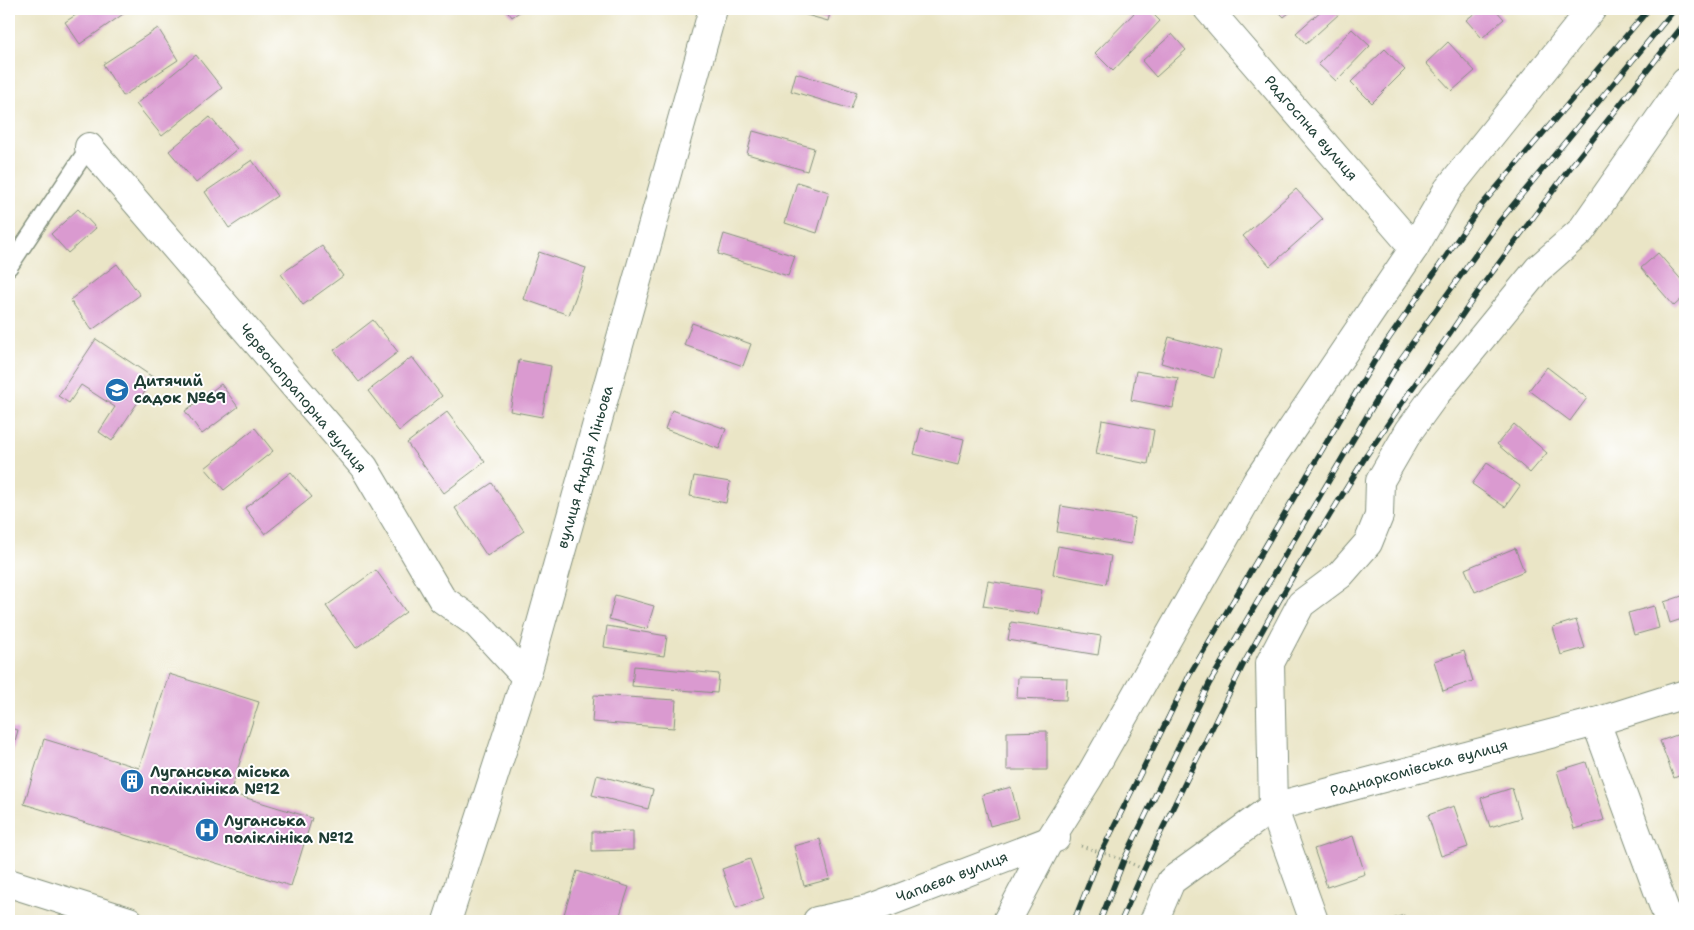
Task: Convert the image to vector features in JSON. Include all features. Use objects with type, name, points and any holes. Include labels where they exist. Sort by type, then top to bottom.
[{"type":"street","name":"вулиця Андрія Ліньова","points":[[446,921],[526,678],[713,9]]},
{"type":"street","name":"Радгоспна вулиця","points":[[1208,9],[1414,248]]},
{"type":"street","points":[[1008,921],[1257,481],[1414,248],[1448,189],[1592,9]]},
{"type":"street","points":[[1314,921],[1273,806],[1270,663],[1301,604],[1340,575],[1368,543],[1379,516],[1380,481],[1409,431],[1435,395],[1538,269],[1581,231],[1685,82]]},
{"type":"street","name":"Червонопрапорна вулиця","points":[[89,148],[364,468],[442,599],[477,624],[526,678]]},
{"type":"street","name":"Раднаркомівська вулиця","points":[[1171,881],[1273,806],[1596,722],[1685,694]]},
{"type":"street","points":[[1596,722],[1670,921]]},
{"type":"street","name":"Чапаєва вулиця","points":[[817,921],[868,910],[1053,839]]},
{"type":"street","points":[[1154,921],[1171,881]]},
{"type":"street","points":[[9,883],[129,921]]},
{"type":"lane","points":[[9,267],[89,148]]},
{"type":"path","points":[[1053,839],[1124,860],[1171,881]]},
{"type":"building","points":[[85,9],[129,10],[80,44],[65,22]]},
{"type":"building","points":[[506,9],[524,9],[512,17]]},
{"type":"building","points":[[785,9],[831,9],[828,21]]},
{"type":"building","points":[[1138,9],[1148,9],[1160,21],[1113,71],[1095,53]]},
{"type":"building","points":[[1276,9],[1294,9],[1284,17]]},
{"type":"building","points":[[1323,9],[1334,9],[1339,14],[1306,44],[1296,33]]},
{"type":"building","points":[[1480,9],[1495,9],[1504,19],[1482,38],[1466,20]]},
{"type":"building","points":[[158,28],[178,60],[123,96],[103,64]]},
{"type":"building","points":[[1352,29],[1370,46],[1336,81],[1318,64]]},
{"type":"building","points":[[1172,34],[1186,50],[1156,77],[1142,61]]},
{"type":"building","points":[[1448,42],[1475,71],[1452,91],[1426,63]]},
{"type":"building","points":[[1385,49],[1405,70],[1372,103],[1351,82]]},
{"type":"building","points":[[196,55],[222,88],[162,136],[136,104]]},
{"type":"building","points":[[796,73],[857,92],[851,109],[791,91]]},
{"type":"building","points":[[210,117],[237,149],[196,183],[169,151]]},
{"type":"building","points":[[753,131],[814,148],[807,171],[747,154]]},
{"type":"building","points":[[252,160],[277,196],[229,228],[205,192]]},
{"type":"building","points":[[797,182],[829,192],[817,233],[785,223]]},
{"type":"building","points":[[9,183],[16,187],[9,198]]},
{"type":"building","points":[[1296,189],[1323,219],[1270,266],[1243,236]]},
{"type":"building","points":[[78,209],[96,228],[68,253],[51,234]]},
{"type":"building","points":[[724,234],[795,256],[788,276],[718,254]]},
{"type":"building","points":[[322,246],[343,276],[303,305],[281,274]]},
{"type":"building","points":[[539,252],[586,268],[569,315],[523,299]]},
{"type":"building","points":[[1658,253],[1685,284],[1685,296],[1674,306],[1641,268]]},
{"type":"building","points":[[117,264],[140,295],[92,330],[70,300]]},
{"type":"building","points":[[373,320],[398,352],[359,382],[334,350]]},
{"type":"building","points":[[692,323],[751,344],[743,366],[684,345]]},
{"type":"building","points":[[1169,337],[1221,351],[1214,378],[1161,363]]},
{"type":"building","name":"Дитячий садок №69","points":[[96,339],[154,378],[112,441],[99,432],[115,407],[81,385],[69,403],[58,396]]},
{"type":"building","points":[[412,357],[442,396],[399,431],[368,391]]},
{"type":"building","points":[[519,360],[551,366],[542,417],[510,411]]},
{"type":"building","points":[[1547,367],[1587,398],[1570,421],[1529,390]]},
{"type":"building","points":[[1136,371],[1178,378],[1173,408],[1131,400]]},
{"type":"building","points":[[221,384],[238,407],[202,434],[185,411]]},
{"type":"building","points":[[672,410],[726,429],[719,449],[665,429]]},
{"type":"building","points":[[447,412],[485,462],[444,493],[407,443]]},
{"type":"building","points":[[1102,420],[1154,430],[1148,464],[1096,454]]},
{"type":"building","points":[[1514,424],[1547,453],[1530,473],[1497,444]]},
{"type":"building","points":[[255,428],[273,451],[224,490],[205,468]]},
{"type":"building","points":[[921,428],[964,439],[958,465],[914,454]]},
{"type":"building","points":[[1487,463],[1520,486],[1505,507],[1472,484]]},
{"type":"building","points":[[291,472],[312,497],[265,534],[245,508]]},
{"type":"building","points":[[694,476],[730,482],[726,503],[690,496]]},
{"type":"building","points":[[492,483],[524,531],[487,556],[455,508]]},
{"type":"building","points":[[1061,506],[1135,518],[1131,544],[1057,532]]},
{"type":"building","points":[[1058,546],[1111,556],[1106,584],[1053,574]]},
{"type":"building","points":[[1515,548],[1524,571],[1475,592],[1465,569]]},
{"type":"building","points":[[376,570],[406,612],[356,648],[326,606]]},
{"type":"building","points":[[988,581],[1042,590],[1038,614],[983,606]]},
{"type":"building","points":[[615,595],[654,606],[647,629],[609,619]]},
{"type":"building","points":[[1685,595],[1685,618],[1670,623],[1664,602]]},
{"type":"building","points":[[1654,606],[1659,628],[1634,635],[1628,613]]},
{"type":"building","points":[[1576,620],[1585,648],[1561,655],[1553,627]]},
{"type":"building","points":[[1011,622],[1101,636],[1098,655],[1008,640]]},
{"type":"building","points":[[607,626],[667,636],[664,656],[604,647]]},
{"type":"building","points":[[1464,651],[1473,681],[1443,691],[1434,661]]},
{"type":"building","points":[[634,666],[719,674],[717,693],[632,686]]},
{"type":"building","name":"Луганська міська поліклініка №12","points":[[169,674],[259,702],[230,793],[312,818],[291,886],[24,804],[44,739],[139,768]]},
{"type":"building","points":[[1018,677],[1067,678],[1066,700],[1017,698]]},
{"type":"building","points":[[594,695],[676,700],[674,728],[592,722]]},
{"type":"building","points":[[9,728],[18,730],[9,763]]},
{"type":"building","points":[[1047,731],[1047,770],[1007,770],[1007,732]]},
{"type":"building","points":[[1685,732],[1685,773],[1674,778],[1660,741]]},
{"type":"building","points":[[1586,762],[1604,820],[1574,829],[1557,771]]},
{"type":"building","points":[[597,775],[653,790],[648,809],[592,795]]},
{"type":"building","points":[[1011,787],[1019,818],[990,826],[982,795]]},
{"type":"building","points":[[1512,788],[1521,818],[1490,827],[1481,798]]},
{"type":"building","points":[[1454,806],[1468,847],[1441,856],[1428,815]]},
{"type":"building","points":[[633,831],[633,850],[592,851],[592,832]]},
{"type":"building","points":[[1353,836],[1365,874],[1327,887],[1314,849]]},
{"type":"building","points":[[820,839],[830,879],[804,886],[794,846]]},
{"type":"building","points":[[750,859],[764,898],[736,908],[722,869]]},
{"type":"building","points":[[577,871],[629,887],[618,921],[562,921]]},
{"type":"building","points":[[1404,915],[1406,921],[1386,921]]},
{"type":"railway","points":[[1074,921],[1101,853],[1190,674],[1381,350],[1480,207],[1649,9]]},
{"type":"railway","points":[[1100,921],[1124,860],[1209,684],[1400,360],[1499,222],[1675,9]]},
{"type":"railway","points":[[1121,921],[1160,834],[1244,663],[1297,569],[1366,456],[1482,286],[1573,164],[1685,23]]},
{"type":"place","name":"Дитячий садок №69","points":[[117,390]]},
{"type":"place","name":"Луганська міська поліклініка №12","points":[[132,781]]},
{"type":"place","name":"Луганська поліклініка №12","points":[[207,830]]}]
